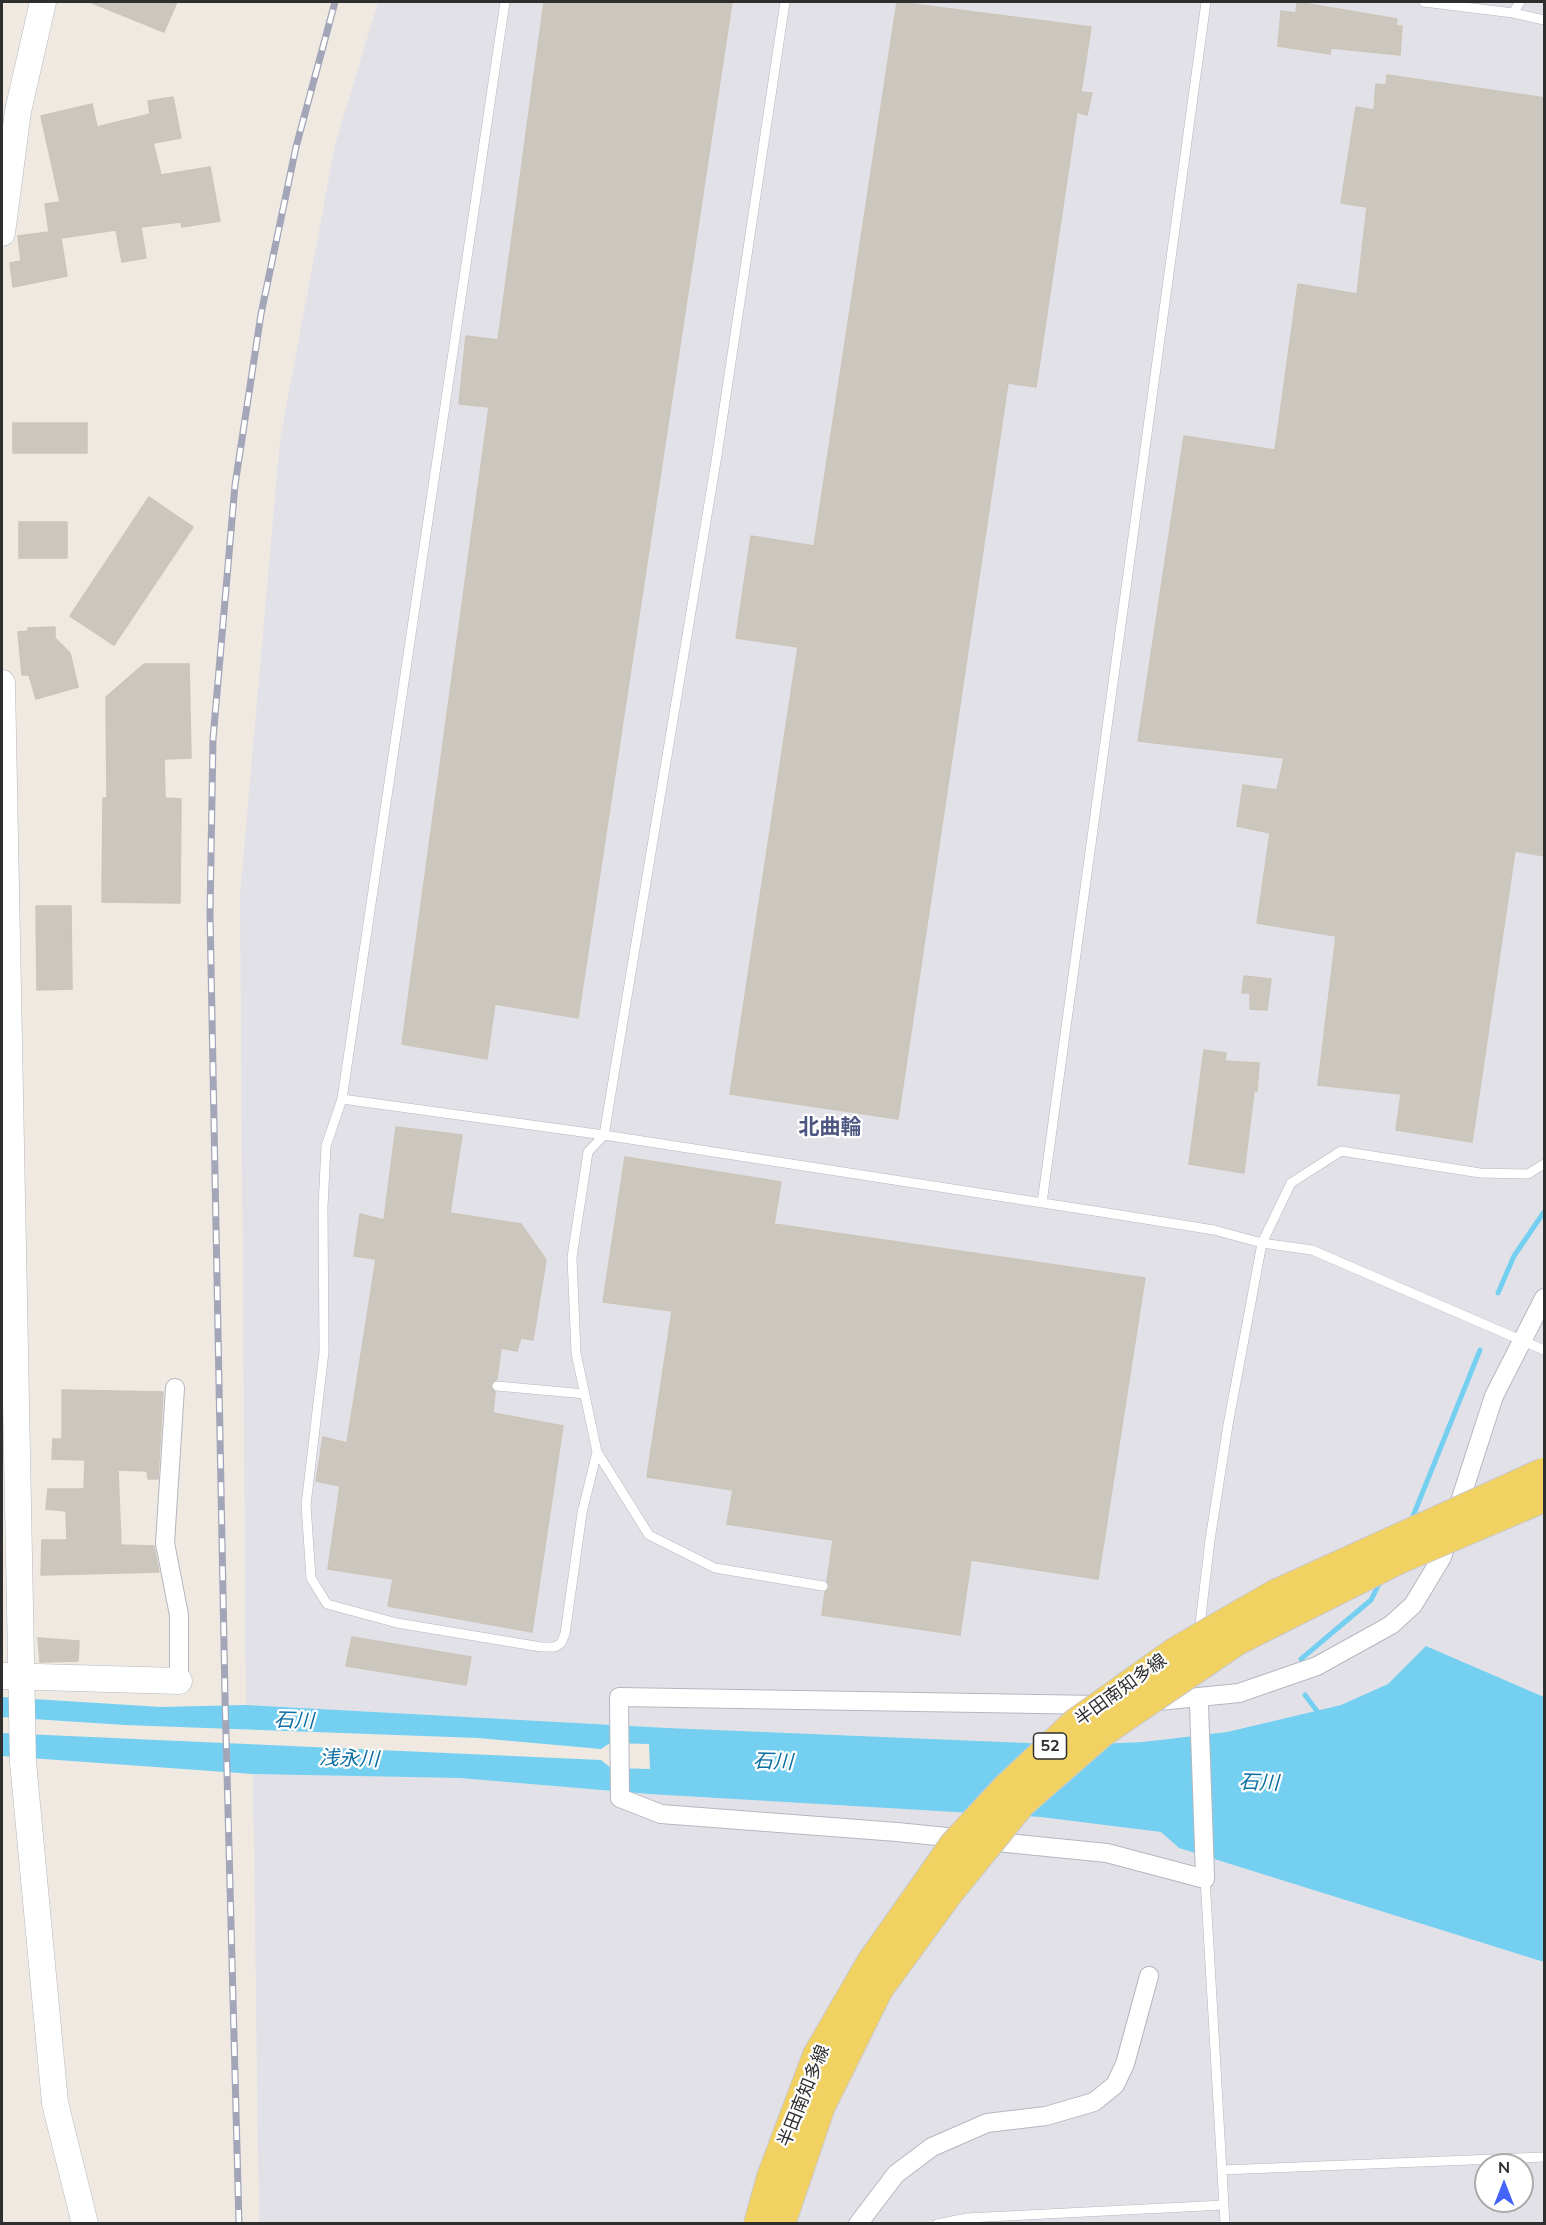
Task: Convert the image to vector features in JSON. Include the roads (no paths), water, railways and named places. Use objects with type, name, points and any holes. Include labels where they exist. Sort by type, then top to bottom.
[{"type":"main road","name":"半田南知多線","points":[[758,2223],[771,2177],[818,2055],[871,1962],[954,1844],[1012,1782],[1075,1723],[1176,1651],[1275,1594],[1545,1472]]},
{"type":"main road","name":"半田南知多線","points":[[781,2223],[820,2106],[879,1989],[949,1893],[1023,1803],[1102,1733],[1237,1641],[1398,1560],[1545,1498]]},
{"type":"street","points":[[2,233],[18,111],[43,2]]},
{"type":"street","points":[[2,683],[14,1681],[55,2103],[85,2223]]},
{"type":"street","points":[[1199,1697],[1205,1877],[1107,1853],[897,1832],[661,1814],[620,1798],[619,1697],[1085,1706],[1199,1697],[1239,1694],[1317,1666],[1391,1625],[1413,1605],[1442,1557],[1494,1396],[1545,1298]]},
{"type":"street","points":[[14,1681],[179,1681],[179,1615],[165,1543],[175,1388]]},
{"type":"street","points":[[858,2223],[896,2174],[932,2147],[987,2123],[1046,2116],[1094,2102],[1115,2085],[1125,2064],[1149,1976]]},
{"type":"lane","points":[[505,2],[342,1099],[326,1146],[322,1207],[324,1352],[306,1505],[311,1578],[327,1604],[397,1623],[541,1647],[555,1647],[561,1644],[566,1634],[582,1513],[597,1452]]},
{"type":"lane","points":[[785,2],[717,455],[604,1135],[588,1152],[572,1257],[576,1353],[597,1452],[649,1535],[715,1568],[823,1586]]},
{"type":"lane","points":[[1042,1203],[1206,2]]},
{"type":"lane","points":[[1424,2],[1513,13],[1545,20]]},
{"type":"lane","points":[[1513,13],[1521,2]]},
{"type":"lane","points":[[342,1099],[604,1135],[1042,1203],[1214,1230],[1262,1243],[1312,1250],[1545,1350]]},
{"type":"lane","points":[[1199,1645],[1207,1560],[1224,1448],[1262,1243],[1291,1184],[1341,1151],[1480,1173],[1528,1174],[1545,1164]]},
{"type":"lane","points":[[497,1386],[585,1394]]},
{"type":"lane","points":[[1199,1656],[1199,1677]]},
{"type":"lane","points":[[1205,1877],[1225,2223]]},
{"type":"lane","points":[[1222,2170],[1545,2157]]},
{"type":"lane","points":[[936,2223],[967,2218],[1224,2205]]},
{"type":"water","points":[[1426,1646],[1544,1697],[1544,1962],[1179,1848],[1161,1832],[1040,1817],[649,1794],[459,1778],[253,1774],[2,1756],[2,1733],[601,1760],[611,1768],[650,1769],[649,1744],[610,1743],[601,1749],[478,1738],[125,1725],[2,1717],[2,1697],[161,1707],[246,1705],[668,1728],[1074,1745],[1143,1742],[1227,1732],[1341,1705],[1388,1684]]},
{"type":"waterway","points":[[1498,1293],[1514,1256],[1544,1212]]},
{"type":"waterway","points":[[1411,1521],[1480,1350]]},
{"type":"waterway","points":[[1301,1659],[1371,1600],[1381,1580]]},
{"type":"waterway","points":[[1305,1695],[1320,1715]]},
{"type":"railway","points":[[239,2224],[225,1697],[210,913],[213,739],[235,485],[261,314],[296,147],[335,2]]},
{"type":"district","name":"北曲輪","points":[[830,1128]]},
{"type":"water label","name":"石川","points":[[294,1721]]},
{"type":"water label","name":"浅永川","points":[[349,1759]]},
{"type":"water label","name":"石川","points":[[773,1762]]},
{"type":"water label","name":"石川","points":[[1259,1783]]}]
